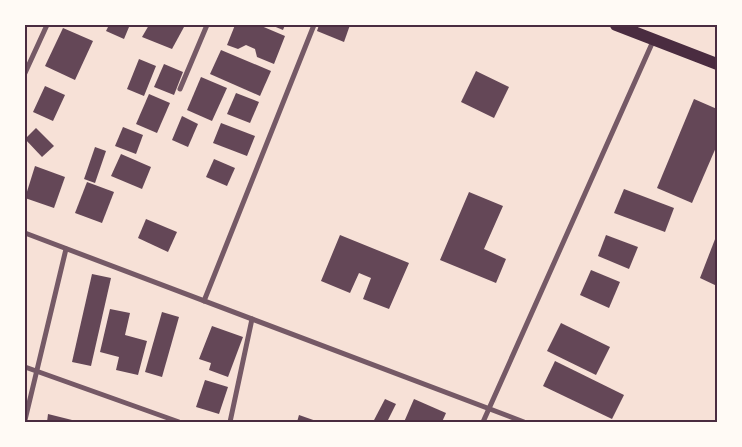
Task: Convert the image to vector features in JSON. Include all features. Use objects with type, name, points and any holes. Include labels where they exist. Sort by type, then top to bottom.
[{"type":"main road","points":[[616,25],[717,64]]},
{"type":"street","points":[[25,73],[47,25]]},
{"type":"street","points":[[180,89],[207,25]]},
{"type":"street","points":[[204,301],[314,25]]},
{"type":"street","points":[[483,422],[654,39]]},
{"type":"street","points":[[25,233],[524,422]]},
{"type":"street","points":[[25,420],[66,249]]},
{"type":"street","points":[[230,422],[252,319]]},
{"type":"street","points":[[25,367],[179,422]]},
{"type":"building","points":[[103,25],[123,25],[129,27],[124,39],[106,31],[108,27]]},
{"type":"building","points":[[149,25],[179,25],[184,27],[172,49],[142,37]]},
{"type":"building","points":[[235,25],[259,25],[285,36],[274,64],[257,57],[255,49],[246,45],[238,49],[227,45]]},
{"type":"building","points":[[271,25],[285,25],[283,30]]},
{"type":"building","points":[[319,25],[350,25],[344,42],[317,31]]},
{"type":"building","points":[[63,28],[93,41],[75,80],[45,66]]},
{"type":"building","points":[[221,50],[271,71],[260,96],[210,74]]},
{"type":"building","points":[[139,59],[156,66],[144,96],[127,89]]},
{"type":"building","points":[[164,64],[183,72],[174,95],[154,87]]},
{"type":"building","points":[[476,71],[509,87],[494,118],[461,102]]},
{"type":"building","points":[[201,77],[227,88],[212,121],[187,110]]},
{"type":"building","points":[[45,86],[65,95],[53,121],[33,112]]},
{"type":"building","points":[[236,93],[259,102],[250,123],[227,114]]},
{"type":"building","points":[[149,94],[170,103],[157,133],[136,124]]},
{"type":"building","points":[[694,99],[717,109],[717,145],[692,203],[657,188]]},
{"type":"building","points":[[182,116],[198,124],[188,147],[172,140]]},
{"type":"building","points":[[221,123],[255,136],[247,156],[213,143]]},
{"type":"building","points":[[123,127],[143,135],[136,154],[115,146]]},
{"type":"building","points":[[36,128],[54,146],[42,157],[25,139]]},
{"type":"building","points":[[95,147],[106,151],[95,183],[84,179]]},
{"type":"building","points":[[121,154],[151,167],[142,189],[111,176]]},
{"type":"building","points":[[214,159],[235,168],[227,186],[206,177]]},
{"type":"building","points":[[35,166],[65,177],[54,208],[25,198]]},
{"type":"building","points":[[87,182],[114,192],[102,223],[75,213]]},
{"type":"building","points":[[624,189],[674,208],[665,232],[614,213]]},
{"type":"building","points":[[469,192],[503,206],[484,249],[506,259],[496,283],[440,260]]},
{"type":"building","points":[[146,219],[177,232],[168,252],[138,238]]},
{"type":"building","points":[[717,234],[717,286],[700,278]]},
{"type":"building","points":[[340,235],[409,263],[389,309],[363,299],[371,278],[359,273],[350,293],[321,281]]},
{"type":"building","points":[[606,235],[638,247],[629,269],[598,256]]},
{"type":"building","points":[[591,270],[620,282],[609,308],[580,295]]},
{"type":"building","points":[[92,274],[111,278],[91,366],[72,362]]},
{"type":"building","points":[[110,309],[130,313],[125,335],[147,341],[138,375],[116,370],[119,357],[100,352]]},
{"type":"building","points":[[162,312],[179,317],[162,377],[145,372]]},
{"type":"building","points":[[561,323],[610,347],[596,375],[547,351]]},
{"type":"building","points":[[212,326],[243,337],[228,377],[209,370],[211,363],[199,359]]},
{"type":"building","points":[[555,361],[624,395],[612,419],[543,386]]},
{"type":"building","points":[[205,380],[228,387],[219,414],[196,407]]},
{"type":"building","points":[[385,399],[396,404],[387,422],[373,422]]},
{"type":"building","points":[[414,399],[446,413],[442,422],[404,422]]},
{"type":"building","points":[[48,414],[72,420],[72,422],[47,422]]},
{"type":"building","points":[[299,415],[319,422],[297,422]]}]
